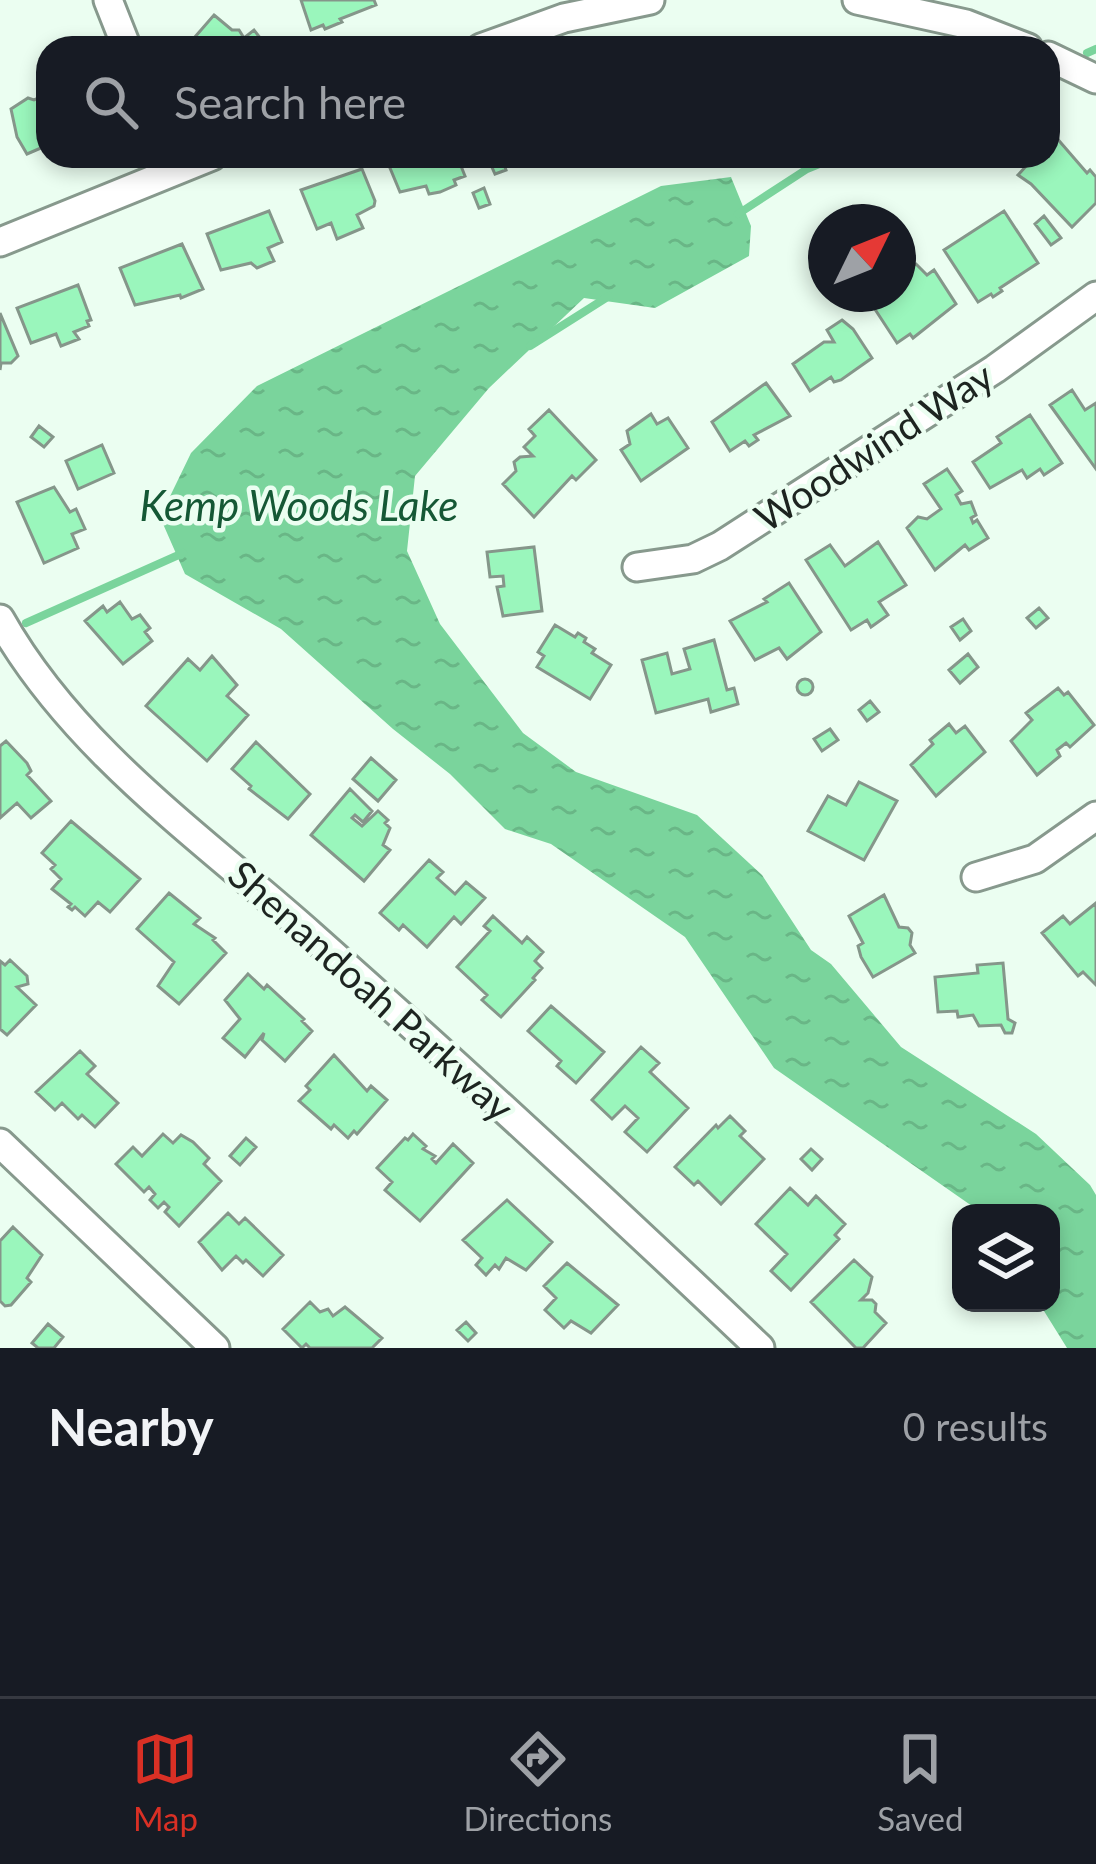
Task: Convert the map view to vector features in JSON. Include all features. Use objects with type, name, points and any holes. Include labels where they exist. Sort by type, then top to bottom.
[{"type":"street","points":[[108,0],[122,36]]},
{"type":"street","points":[[514,36],[564,18],[650,0]]},
{"type":"street","points":[[856,0],[996,36]]},
{"type":"street","points":[[1060,62],[1096,79]]},
{"type":"street","points":[[0,242],[163,168]]},
{"type":"street","name":"Woodwind Way","points":[[638,567],[693,559],[720,546],[994,369],[1096,296]]},
{"type":"street","name":"Shenandoah Parkway","points":[[0,619],[45,685],[130,777],[480,1085],[760,1348]]},
{"type":"street","points":[[976,877],[1035,859],[1096,816]]},
{"type":"street","points":[[0,1143],[215,1348]]},
{"type":"water","name":"Kemp Woods Lake","points":[[731,177],[751,226],[749,256],[655,308],[584,298],[489,388],[415,476],[407,551],[440,624],[523,733],[576,772],[697,815],[762,875],[811,950],[831,964],[901,1047],[1036,1134],[1090,1185],[1096,1195],[1096,1348],[1067,1348],[1045,1312],[1060,1312],[1060,1204],[969,1204],[774,1068],[685,937],[551,844],[505,829],[450,774],[281,629],[185,574],[160,517],[191,453],[257,386],[661,186]]},
{"type":"building","points":[[301,0],[374,0],[376,5],[325,29],[323,25],[311,30]]},
{"type":"building","points":[[214,15],[243,36],[196,36]]},
{"type":"building","points":[[28,98],[34,100],[36,150],[27,154],[17,137],[11,109]]},
{"type":"building","points":[[1060,142],[1096,177],[1096,203],[1072,227],[1018,175],[1024,168],[1060,168]]},
{"type":"building","points":[[390,168],[462,168],[465,176],[440,192],[429,194],[426,186],[400,192]]},
{"type":"building","points":[[362,169],[375,201],[357,215],[363,228],[337,239],[331,223],[317,229],[301,190]]},
{"type":"building","points":[[484,188],[490,204],[479,208],[473,193]]},
{"type":"building","points":[[269,211],[282,242],[268,248],[274,261],[257,268],[251,263],[221,270],[207,234]]},
{"type":"building","points":[[1004,211],[1038,263],[993,297],[978,302],[944,250]]},
{"type":"building","points":[[1044,216],[1061,238],[1051,245],[1035,224]]},
{"type":"building","points":[[182,244],[203,289],[181,298],[135,305],[120,268]]},
{"type":"building","points":[[916,264],[927,275],[934,270],[956,304],[913,338],[910,334],[897,343],[877,312],[916,312]]},
{"type":"building","points":[[78,285],[91,320],[89,326],[74,332],[79,339],[61,346],[56,334],[31,343],[17,308]]},
{"type":"building","points":[[0,313],[18,356],[11,363],[1,363],[0,370]]},
{"type":"building","points":[[842,320],[872,358],[841,380],[834,382],[831,377],[810,391],[793,364],[824,342],[834,342],[827,330]]},
{"type":"building","points":[[766,383],[790,416],[754,435],[758,440],[749,446],[745,441],[730,451],[712,422]]},
{"type":"building","points":[[1072,390],[1085,410],[1096,403],[1096,469],[1050,405]]},
{"type":"building","points":[[549,410],[596,460],[576,480],[572,476],[534,517],[503,484],[516,471],[514,462],[533,456],[524,447],[535,436],[529,429]]},
{"type":"building","points":[[651,414],[657,424],[668,418],[688,448],[641,481],[621,450],[630,444],[627,431]]},
{"type":"building","points":[[1030,415],[1062,463],[1044,475],[1040,469],[1027,478],[1022,470],[990,488],[973,462],[1001,443],[997,437]]},
{"type":"building","points":[[39,426],[53,437],[44,447],[31,437]]},
{"type":"building","points":[[102,445],[114,473],[78,489],[66,461]]},
{"type":"building","points":[[947,469],[962,491],[956,495],[961,504],[971,502],[976,515],[971,518],[973,523],[977,520],[988,538],[969,550],[965,545],[935,570],[907,528],[918,517],[927,519],[941,509],[924,484]]},
{"type":"building","points":[[54,487],[70,512],[76,509],[85,529],[72,534],[78,548],[44,563],[17,502]]},
{"type":"building","points":[[878,542],[906,585],[879,602],[888,615],[871,627],[867,620],[851,630],[806,560],[830,545],[845,566]]},
{"type":"building","points":[[534,547],[542,611],[503,616],[497,587],[504,586],[503,576],[490,577],[487,552]]},
{"type":"building","points":[[789,583],[821,632],[787,659],[779,648],[755,660],[730,621],[767,602],[764,599]]},
{"type":"building","points":[[120,602],[132,619],[140,615],[150,628],[145,632],[152,641],[123,664],[85,621],[103,606],[107,612]]},
{"type":"building","points":[[1039,608],[1048,618],[1036,628],[1027,618]]},
{"type":"building","points":[[963,619],[971,631],[960,640],[951,627]]},
{"type":"building","points":[[555,625],[586,638],[584,642],[595,649],[592,653],[611,665],[590,699],[537,667],[544,656],[538,652]]},
{"type":"building","points":[[714,640],[727,690],[734,688],[738,704],[711,712],[708,699],[656,713],[642,660],[667,653],[672,674],[690,669],[684,649]]},
{"type":"building","points":[[968,654],[978,667],[960,683],[949,670]]},
{"type":"building","points":[[212,656],[237,685],[227,696],[248,715],[207,761],[146,706],[188,659],[200,670]]},
{"type":"building","points":[[805,679],[813,687],[805,695],[797,687]]},
{"type":"building","points":[[1058,688],[1064,695],[1068,692],[1094,725],[1070,747],[1066,743],[1057,750],[1060,756],[1037,775],[1011,741],[1032,720],[1026,713]]},
{"type":"building","points":[[870,701],[879,712],[867,721],[859,710]]},
{"type":"building","points":[[949,724],[956,733],[965,726],[985,752],[936,796],[911,765]]},
{"type":"building","points":[[830,729],[838,740],[822,751],[814,739]]},
{"type":"building","points":[[6,741],[27,763],[31,771],[27,775],[51,801],[31,818],[17,803],[0,818],[0,746]]},
{"type":"building","points":[[256,742],[310,794],[288,819],[232,769]]},
{"type":"building","points":[[371,758],[396,780],[378,801],[353,779]]},
{"type":"building","points":[[859,782],[897,801],[864,860],[808,831],[828,796],[846,805]]},
{"type":"building","points":[[350,789],[372,811],[363,822],[355,815],[352,818],[362,826],[378,811],[390,828],[383,845],[390,850],[364,881],[311,835]]},
{"type":"building","points":[[71,821],[140,879],[110,912],[98,902],[85,916],[68,907],[71,904],[52,889],[61,879],[42,853]]},
{"type":"building","points":[[429,860],[443,872],[437,878],[455,894],[466,882],[485,898],[461,924],[454,917],[427,947],[403,925],[399,930],[380,913]]},
{"type":"building","points":[[169,893],[200,918],[194,924],[215,938],[226,953],[179,1004],[158,986],[174,962],[137,929]]},
{"type":"building","points":[[884,895],[899,927],[912,933],[910,945],[915,953],[873,977],[861,957],[858,946],[863,943],[849,916]]},
{"type":"building","points":[[1096,903],[1096,985],[1083,972],[1078,976],[1042,933],[1063,916],[1070,924]]},
{"type":"building","points":[[493,916],[522,943],[527,937],[543,952],[535,961],[542,968],[535,980],[501,1017],[482,1000],[487,995],[457,967],[490,931],[484,926]]},
{"type":"building","points":[[10,960],[27,976],[28,984],[17,987],[36,1005],[7,1035],[0,1029],[0,961],[5,965]]},
{"type":"building","points":[[1003,963],[1008,1019],[1015,1023],[1012,1033],[1005,1033],[1001,1025],[979,1026],[973,1015],[938,1012],[935,977],[978,973],[977,965]]},
{"type":"building","points":[[248,974],[264,989],[267,985],[312,1031],[285,1061],[262,1040],[264,1033],[245,1057],[223,1038],[240,1019],[225,1000]]},
{"type":"building","points":[[551,1006],[604,1052],[576,1083],[557,1066],[561,1061],[528,1031]]},
{"type":"building","points":[[641,1047],[659,1063],[650,1072],[688,1108],[647,1152],[625,1132],[638,1118],[625,1106],[612,1119],[592,1100]]},
{"type":"building","points":[[80,1051],[95,1066],[87,1074],[118,1103],[95,1127],[62,1103],[55,1110],[36,1092]]},
{"type":"building","points":[[334,1055],[367,1091],[371,1086],[387,1100],[348,1138],[299,1101]]},
{"type":"building","points":[[730,1116],[745,1131],[740,1136],[764,1159],[721,1204],[675,1167]]},
{"type":"building","points":[[163,1134],[173,1143],[181,1135],[193,1142],[209,1158],[204,1164],[221,1181],[179,1226],[165,1212],[169,1207],[164,1202],[158,1208],[150,1200],[155,1194],[149,1187],[144,1192],[116,1164],[133,1147],[142,1156]]},
{"type":"building","points":[[413,1134],[436,1163],[453,1144],[473,1163],[420,1221],[385,1190],[392,1182],[377,1168]]},
{"type":"building","points":[[246,1138],[256,1147],[240,1165],[230,1156]]},
{"type":"building","points":[[811,1149],[822,1159],[812,1170],[801,1159]]},
{"type":"building","points":[[790,1188],[808,1205],[816,1196],[845,1224],[835,1235],[839,1239],[791,1290],[771,1271],[787,1254],[756,1224]]},
{"type":"building","points":[[507,1200],[552,1242],[526,1270],[506,1258],[499,1269],[495,1265],[486,1275],[476,1265],[482,1258],[463,1240]]},
{"type":"building","points":[[228,1213],[239,1224],[245,1218],[283,1255],[263,1276],[236,1256],[222,1270],[199,1242]]},
{"type":"building","points":[[13,1227],[42,1255],[27,1278],[31,1282],[5,1306],[0,1301],[0,1241]]},
{"type":"building","points":[[854,1260],[872,1277],[861,1300],[872,1300],[875,1312],[886,1323],[863,1348],[856,1348],[811,1302]]},
{"type":"building","points":[[567,1263],[618,1305],[591,1333],[571,1321],[564,1328],[545,1310],[556,1298],[544,1286]]},
{"type":"building","points":[[310,1302],[333,1316],[345,1307],[382,1338],[372,1348],[310,1348],[306,1344],[302,1348],[283,1329]]},
{"type":"building","points":[[466,1322],[476,1333],[468,1341],[457,1330]]},
{"type":"building","points":[[48,1324],[63,1337],[54,1348],[38,1348],[32,1343]]},
{"type":"waterway","points":[[1087,53],[1096,49]]},
{"type":"waterway","points":[[738,214],[809,168]]},
{"type":"waterway","points":[[530,346],[609,296]]},
{"type":"waterway","points":[[26,623],[183,553]]}]
